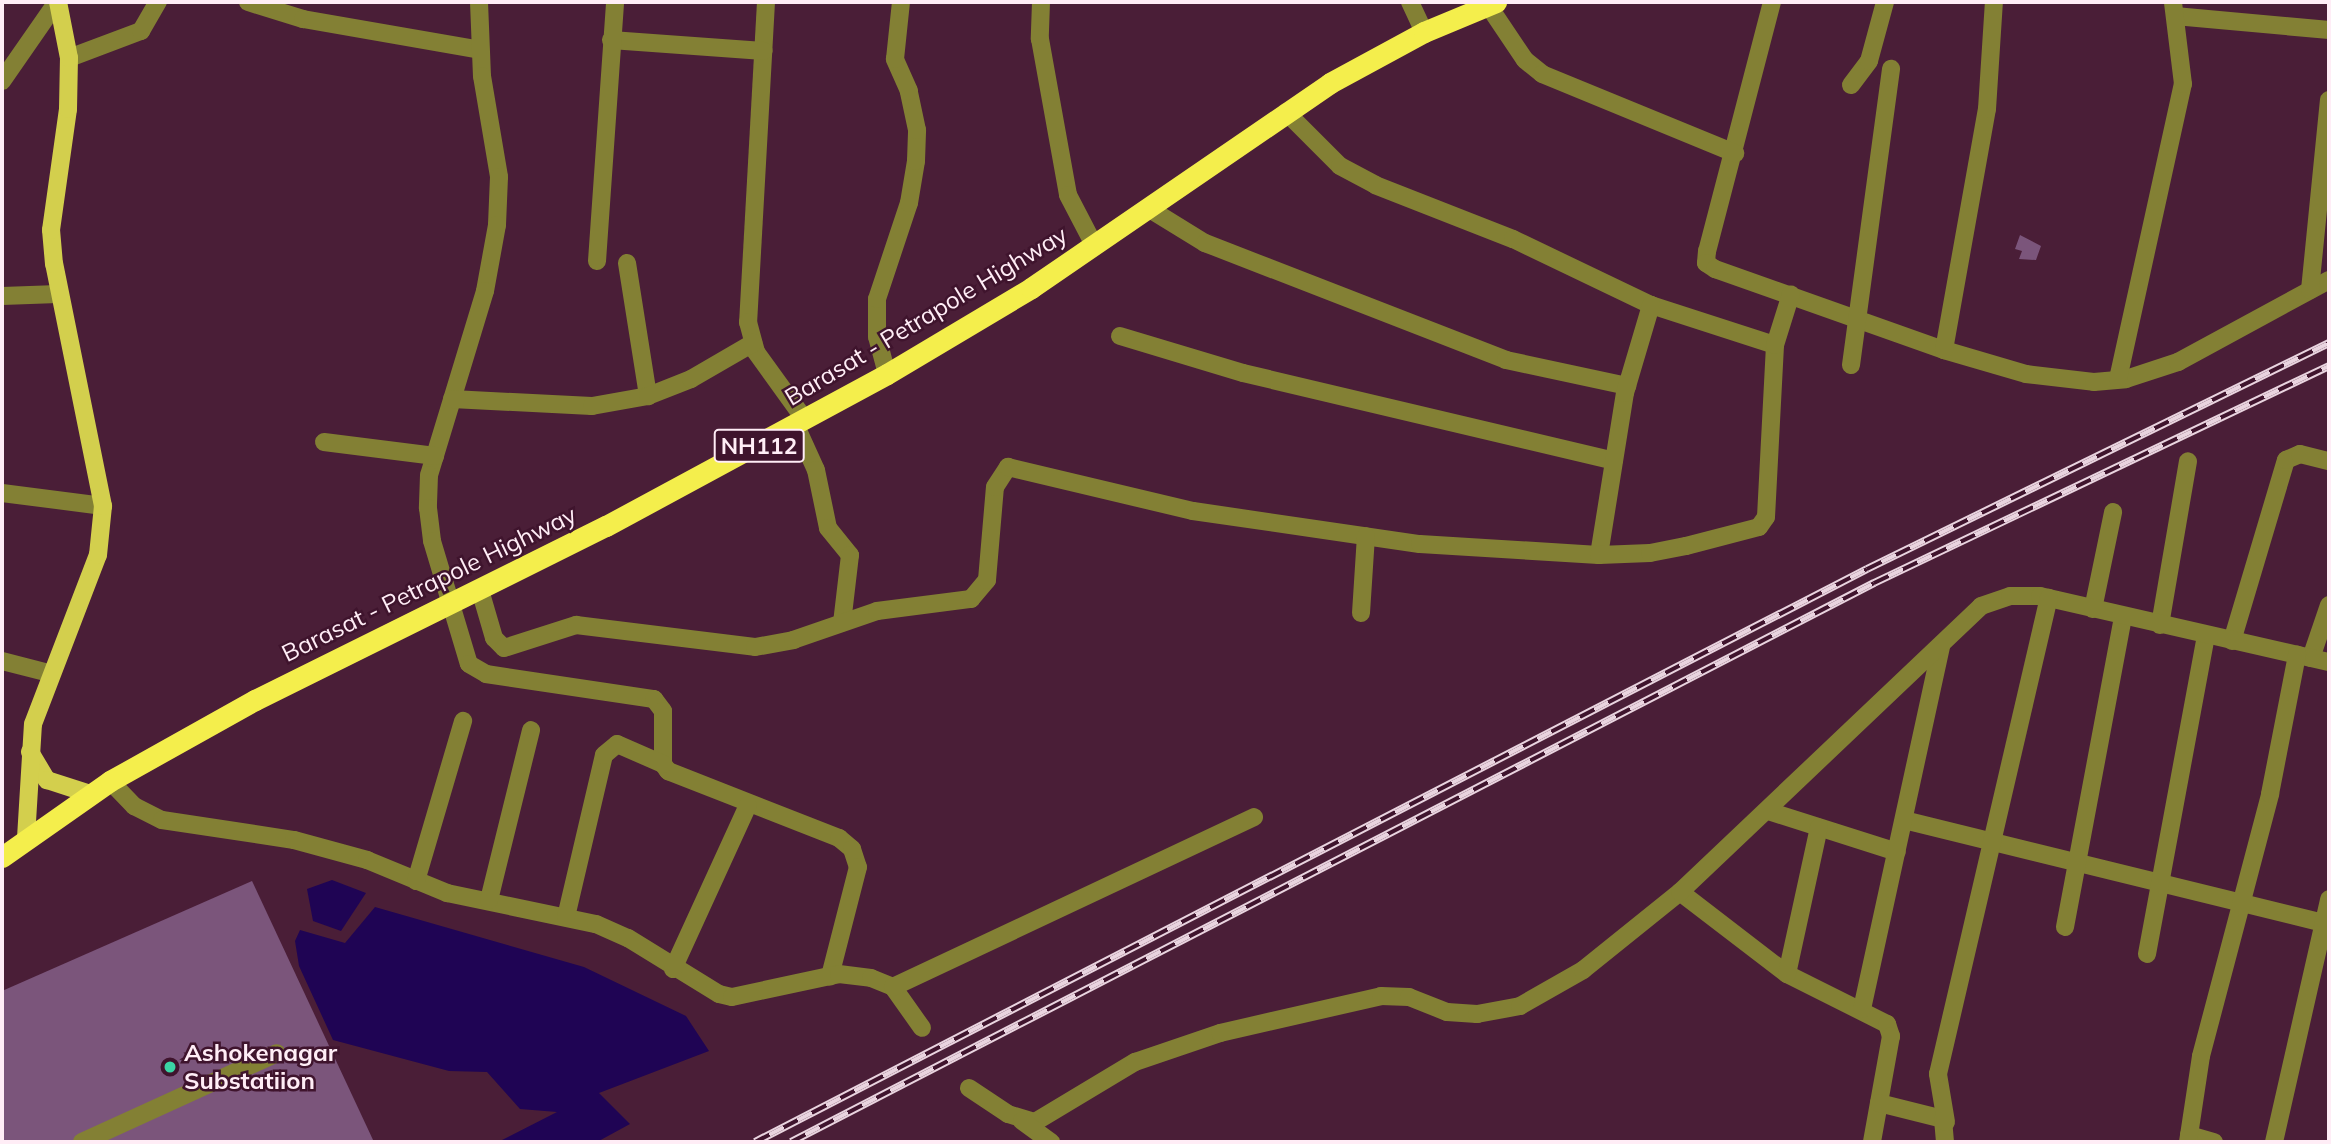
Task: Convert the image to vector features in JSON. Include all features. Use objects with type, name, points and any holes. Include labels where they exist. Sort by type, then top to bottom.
[{"type":"highway","name":"Barasat - Petrapole Highway","points":[[2,857],[90,794],[255,700],[480,590],[800,423],[887,374],[1094,245],[1286,112],[1424,32],[1492,3]]},
{"type":"main road","points":[[26,838],[29,749],[49,673],[83,600],[98,555],[103,506],[58,294],[51,230],[68,109],[69,58],[57,2]]},
{"type":"main road","points":[[29,749],[47,780],[90,794]]},
{"type":"street","points":[[2,81],[57,2]]},
{"type":"street","points":[[69,58],[141,31],[158,2]]},
{"type":"street","points":[[248,2],[303,19],[480,50]]},
{"type":"street","points":[[479,2],[480,50],[499,177],[497,225],[485,291],[435,456],[428,508],[432,541],[454,603],[469,664],[486,674],[654,699],[663,711],[663,764]]},
{"type":"street","points":[[597,261],[615,2]]},
{"type":"street","points":[[766,2],[748,322],[753,343],[800,423],[816,470],[828,528],[850,555],[842,623]]},
{"type":"street","points":[[887,374],[877,337],[877,299],[909,203],[916,161],[912,104],[895,60],[901,2]]},
{"type":"street","points":[[1041,2],[1040,39],[1068,195],[1094,245]]},
{"type":"street","points":[[1410,2],[1424,32]]},
{"type":"street","points":[[1772,2],[1706,263],[1944,350],[2026,374],[2094,382],[2118,379],[2178,362],[2329,280]]},
{"type":"street","points":[[1850,85],[1869,61],[1885,2]]},
{"type":"street","points":[[1944,350],[1987,109],[1994,2]]},
{"type":"street","points":[[1492,3],[1525,60],[1542,74],[1735,153]]},
{"type":"street","points":[[2118,379],[2183,83],[2174,9],[2329,30]]},
{"type":"street","points":[[611,40],[764,51]]},
{"type":"street","points":[[1851,365],[1891,69]]},
{"type":"street","points":[[2310,290],[2329,100]]},
{"type":"street","points":[[1286,112],[1340,166],[1375,185],[1513,239],[1651,304],[1775,345]]},
{"type":"street","points":[[1148,208],[1205,243],[1506,360],[1627,386]]},
{"type":"street","points":[[627,263],[648,396]]},
{"type":"street","points":[[2,296],[58,294]]},
{"type":"street","points":[[480,590],[494,638],[504,648],[576,625],[755,647],[793,640],[877,611],[971,599],[983,590],[995,487],[1001,472],[1008,467],[1193,511],[1420,544],[1599,555],[1650,553],[1759,527],[1767,507],[1766,456],[1775,345],[1791,294]]},
{"type":"street","points":[[1599,555],[1627,386],[1651,304]]},
{"type":"street","points":[[1120,336],[1243,373],[1614,461]]},
{"type":"street","points":[[452,399],[592,406],[648,396],[691,379],[753,343]]},
{"type":"street","points":[[324,442],[435,456]]},
{"type":"street","points":[[2232,641],[2286,460],[2301,454],[2329,461]]},
{"type":"street","points":[[2160,625],[2188,461]]},
{"type":"street","points":[[2,494],[103,506]]},
{"type":"street","points":[[2093,609],[2113,512]]},
{"type":"street","points":[[1361,613],[1366,536]]},
{"type":"street","points":[[1022,1121],[1048,1116],[1135,1062],[1220,1034],[1367,999],[1409,997],[1447,1012],[1477,1014],[1520,1006],[1583,970],[1680,892],[1981,606],[2010,596],[2049,598],[2329,663]]},
{"type":"street","points":[[1945,1142],[1946,1122],[1938,1074],[1995,842],[2049,598]]},
{"type":"street","points":[[2214,1142],[2189,1139],[2201,1056],[2304,657],[2329,605]]},
{"type":"street","points":[[2065,927],[2123,616]]},
{"type":"street","points":[[2147,954],[2163,883],[2206,635]]},
{"type":"street","points":[[1862,1009],[1941,646]]},
{"type":"street","points":[[2,662],[49,673]]},
{"type":"street","points":[[416,881],[463,721]]},
{"type":"street","points":[[489,900],[531,730]]},
{"type":"street","points":[[566,917],[604,755],[617,744],[663,764],[674,775],[748,805],[819,827],[852,849],[858,867],[830,976]]},
{"type":"street","points":[[110,782],[134,806],[162,820],[315,845],[416,881],[566,917],[628,938],[704,987],[732,996],[830,976],[871,978],[892,986],[922,1028]]},
{"type":"street","points":[[673,969],[748,805]]},
{"type":"street","points":[[1768,811],[1898,852]]},
{"type":"street","points":[[892,986],[1254,817]]},
{"type":"street","points":[[1904,820],[2327,923]]},
{"type":"street","points":[[1787,974],[1819,827]]},
{"type":"street","points":[[1680,892],[1787,974],[1862,1009],[1890,1029],[1872,1142]]},
{"type":"street","points":[[2274,1142],[2327,923],[2329,899]]},
{"type":"street","points":[[82,1142],[277,1054]]},
{"type":"street","points":[[969,1088],[1022,1121],[1046,1141]]},
{"type":"street","points":[[1880,1103],[1946,1122]]},
{"type":"shaded area","points":[[332,880],[366,893],[341,931],[313,921],[307,889]]},
{"type":"shaded area","points":[[375,907],[584,967],[686,1016],[709,1051],[599,1093],[630,1124],[597,1142],[498,1142],[557,1112],[520,1109],[487,1072],[449,1071],[333,1040],[299,966],[295,941],[300,930],[345,943]]},
{"type":"building","points":[[2020,235],[2041,246],[2036,260],[2019,259],[2022,251],[2015,249]]},
{"type":"building","name":"Ashokenagar Substatiion","points":[[252,881],[374,1142],[2,1142],[2,991]]},
{"type":"railway","points":[[755,1142],[1867,569],[2329,343]]},
{"type":"railway","points":[[791,1142],[1874,583],[2329,366]]},
{"type":"place","name":"Ashokenagar Substatiion","points":[[170,1067]]}]
